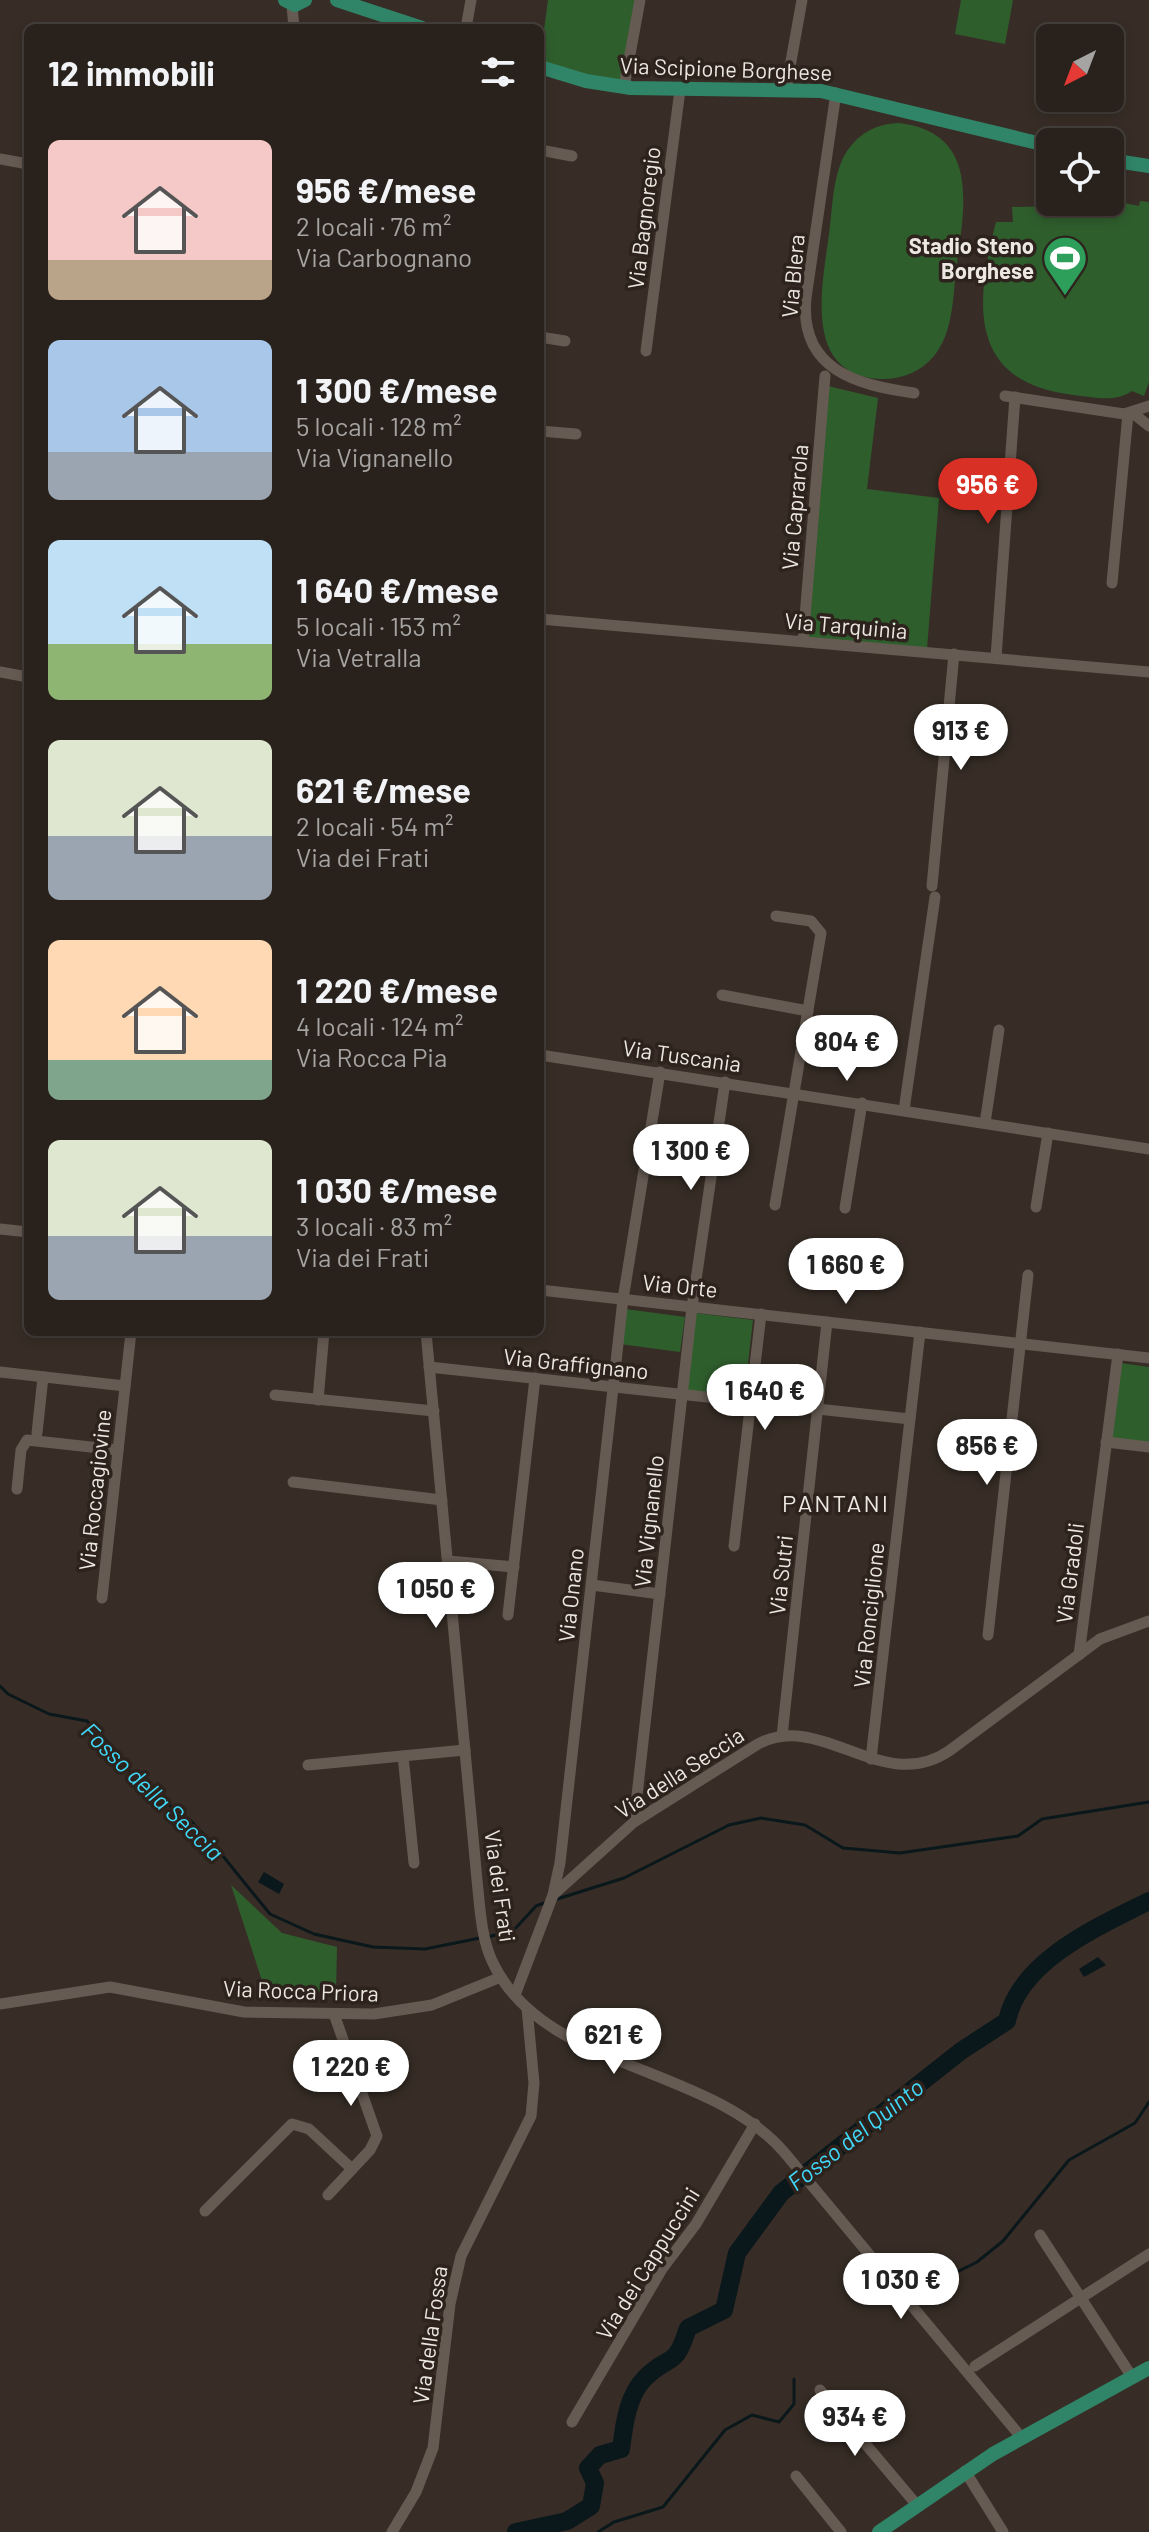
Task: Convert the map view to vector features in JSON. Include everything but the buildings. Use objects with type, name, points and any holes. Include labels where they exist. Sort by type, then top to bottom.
[{"type":"main road","points":[[337,0],[410,24]]},
{"type":"main road","name":"Via Scipione Borghese","points":[[544,68],[624,87],[786,89],[836,93],[1036,143]]},
{"type":"main road","points":[[1124,162],[1149,166]]},
{"type":"main road","points":[[879,2532],[965,2471],[1149,2368]]},
{"type":"street","points":[[467,24],[471,0]]},
{"type":"street","points":[[624,87],[640,0]]},
{"type":"street","points":[[786,89],[802,0]]},
{"type":"street","points":[[294,2],[294,24]]},
{"type":"street","name":"Via Bagnoregio","points":[[646,351],[680,90]]},
{"type":"street","name":"Via Blera","points":[[836,93],[806,298],[808,332],[824,360],[846,377],[914,393]]},
{"type":"street","points":[[544,151],[572,156]]},
{"type":"street","points":[[0,159],[24,163]]},
{"type":"street","points":[[544,338],[565,341]]},
{"type":"street","name":"Via Caprarola","points":[[803,641],[825,376]]},
{"type":"street","points":[[996,657],[1010,396],[1131,414],[1149,426]]},
{"type":"street","points":[[1131,414],[1149,406]]},
{"type":"street","points":[[1112,583],[1131,414]]},
{"type":"street","points":[[544,431],[576,434]]},
{"type":"street","name":"Via Tarquinia","points":[[544,619],[1149,672]]},
{"type":"street","points":[[904,1110],[934,892],[954,654]]},
{"type":"street","points":[[0,672],[24,676]]},
{"type":"street","points":[[775,1205],[820,931],[809,920],[776,916]]},
{"type":"street","points":[[722,995],[808,1011]]},
{"type":"street","points":[[985,1123],[999,1030]]},
{"type":"street","name":"Via Tuscania","points":[[544,1056],[1149,1149]]},
{"type":"street","name":"Via Onano","points":[[553,1895],[560,1863],[623,1299],[660,1072]]},
{"type":"street","name":"Via Vignanello","points":[[634,1822],[692,1307],[725,1082]]},
{"type":"street","points":[[845,1208],[862,1103]]},
{"type":"street","points":[[1036,1207],[1048,1133]]},
{"type":"street","points":[[0,1229],[24,1232]]},
{"type":"street","points":[[988,1635],[1028,1275]]},
{"type":"street","name":"Via Orte","points":[[544,1290],[1149,1358]]},
{"type":"street","points":[[734,1546],[761,1314]]},
{"type":"street","name":"Via Sutri","points":[[782,1736],[827,1322]]},
{"type":"street","name":"Via Ronciglione","points":[[871,1759],[920,1332]]},
{"type":"street","name":"Via Roccagiovine","points":[[102,1598],[131,1336]]},
{"type":"street","points":[[318,1400],[324,1336]]},
{"type":"street","name":"Via dei Frati","points":[[426,1336],[483,1925],[486,1944],[501,1977],[527,2008],[571,2037],[720,2102],[755,2124],[796,2168],[1021,2437]]},
{"type":"street","name":"Via Gradoli","points":[[1079,1655],[1118,1354]]},
{"type":"street","name":"Via Graffignano","points":[[429,1367],[910,1419]]},
{"type":"street","name":"Via Roccagiovine","points":[[0,1372],[125,1386]]},
{"type":"street","points":[[37,1433],[43,1377]]},
{"type":"street","points":[[508,1615],[535,1378]]},
{"type":"street","points":[[275,1395],[434,1411]]},
{"type":"street","points":[[17,1489],[21,1450],[27,1440],[118,1450]]},
{"type":"street","points":[[1106,1442],[1149,1447]]},
{"type":"street","points":[[293,1482],[442,1500]]},
{"type":"street","points":[[448,1561],[514,1567]]},
{"type":"street","points":[[592,1585],[660,1594]]},
{"type":"street","points":[[782,1736],[815,1740],[871,1759],[909,1766],[934,1760],[1112,1633],[1149,1621]]},
{"type":"street","name":"Via della Seccia","points":[[515,1995],[553,1895],[634,1822],[758,1744],[782,1736]]},
{"type":"street","points":[[308,1765],[465,1750]]},
{"type":"street","points":[[403,1756],[414,1863]]},
{"type":"street","name":"Via Rocca Priora","points":[[0,2004],[110,1987],[244,2012],[334,2014],[420,2008],[501,1977]]},
{"type":"street","name":"Via della Fossa","points":[[392,2532],[416,2492],[433,2448],[450,2304],[460,2260],[522,2140],[532,2111],[534,2083],[527,2008]]},
{"type":"street","points":[[328,2195],[373,2146],[376,2129],[334,2014]]},
{"type":"street","points":[[205,2211],[292,2124],[305,2126],[352,2169]]},
{"type":"street","name":"Via dei Cappuccini","points":[[572,2422],[662,2269],[693,2228],[755,2124]]},
{"type":"street","points":[[1040,2235],[1132,2377]]},
{"type":"street","points":[[975,2366],[1149,2254]]},
{"type":"street","points":[[820,2390],[916,2504]]},
{"type":"street","points":[[965,2471],[1003,2532]]},
{"type":"street","points":[[796,2476],[841,2532]]},
{"type":"green space","points":[[548,0],[637,0],[622,83],[589,77],[544,61]]},
{"type":"green space","points":[[961,0],[1013,0],[1005,44],[955,34]]},
{"type":"green space","points":[[898,123],[925,129],[944,141],[955,158],[962,177],[962,223],[951,315],[940,347],[929,362],[916,371],[880,379],[855,374],[838,362],[828,344],[823,323],[823,277],[834,191],[842,160],[863,134],[882,125]]},
{"type":"green space","name":"Stadio Steno Borghese","points":[[1140,201],[1149,202],[1149,382],[1144,396],[1132,391],[1118,397],[1097,398],[1038,387],[1013,374],[997,356],[987,334],[983,309],[984,281],[996,222],[1013,222],[1012,207],[1036,206],[1036,216],[1124,216],[1124,203],[1139,206]]},
{"type":"green space","points":[[828,386],[878,398],[867,489],[939,498],[927,649],[807,639]]},
{"type":"green space","points":[[625,1309],[685,1317],[680,1352],[620,1344]]},
{"type":"green space","points":[[695,1313],[753,1320],[744,1398],[685,1390]]},
{"type":"green space","points":[[1120,1363],[1149,1367],[1149,1445],[1111,1441]]},
{"type":"green space","points":[[231,1885],[282,1933],[337,1947],[336,1992],[266,1993]]},
{"type":"shaded area","points":[[264,1872],[284,1884],[279,1894],[258,1882]]},
{"type":"shaded area","points":[[1098,1957],[1106,1965],[1084,1977],[1079,1969]]},
{"type":"waterway","name":"Fosso della Seccia","points":[[0,1686],[8,1694],[49,1714],[87,1721],[119,1754],[134,1779],[191,1821],[270,1914],[314,1934],[373,1947],[425,1949],[480,1938]]},
{"type":"waterway","name":"Fosso della Seccia","points":[[554,1900],[624,1878],[729,1825],[761,1818],[805,1825],[843,1848],[900,1853],[1018,1836],[1042,1819],[1149,1802]]},
{"type":"waterway","name":"Fosso del Quinto","points":[[516,2532],[567,2521],[591,2506],[595,2483],[588,2468],[600,2455],[621,2449],[627,2412],[634,2393],[645,2378],[675,2356],[688,2328],[724,2310],[737,2253],[781,2193],[961,2051],[1007,2021],[1014,2000],[1027,1980],[1044,1963],[1085,1934],[1149,1901]]},
{"type":"waterway","name":"Fosso della Seccia","points":[[487,1937],[513,1931],[536,1906],[547,1902]]},
{"type":"waterway","points":[[909,2282],[941,2280],[977,2262],[1003,2241],[1069,2160],[1135,2123],[1149,2102]]},
{"type":"waterway","points":[[598,2532],[614,2522],[663,2507],[725,2430],[752,2415],[779,2422],[794,2404],[794,2379]]},
{"type":"place","name":"Stadio Steno Borghese","points":[[1065,297]]},
{"type":"district","name":"PANTANI","points":[[836,1502]]}]
